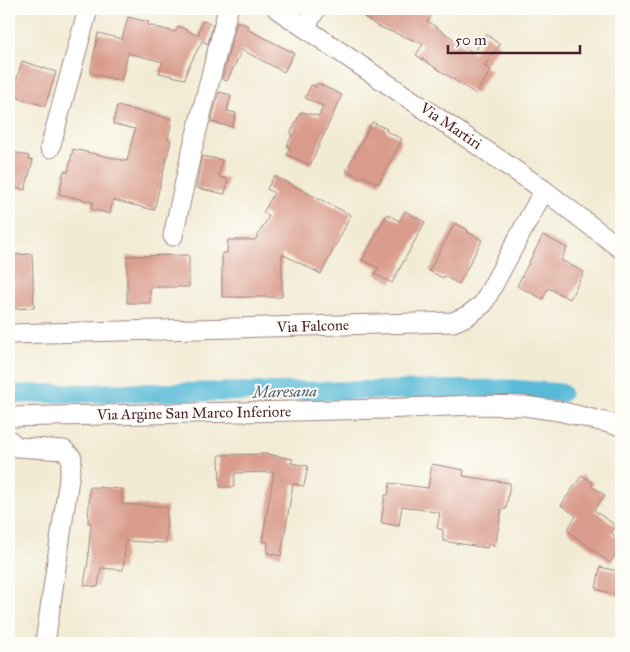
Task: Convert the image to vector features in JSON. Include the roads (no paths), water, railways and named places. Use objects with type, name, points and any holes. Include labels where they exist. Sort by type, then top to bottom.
[{"type":"street","points":[[50,148],[88,9]]},
{"type":"street","points":[[172,236],[228,9]]},
{"type":"street","name":"Via Martiri","points":[[276,9],[544,190],[621,249]]},
{"type":"street","points":[[305,28],[316,9]]},
{"type":"street","name":"Via Falcone","points":[[9,334],[453,322],[467,316],[483,304],[544,190]]},
{"type":"street","name":"Via Argine San Marco Inferiore","points":[[9,417],[383,409],[473,405],[524,406],[559,411],[620,425]]},
{"type":"street","points":[[9,440],[17,447],[64,450],[72,458],[45,643]]},
{"type":"waterway","name":"Maresana","points":[[9,394],[513,389],[561,393]]}]
